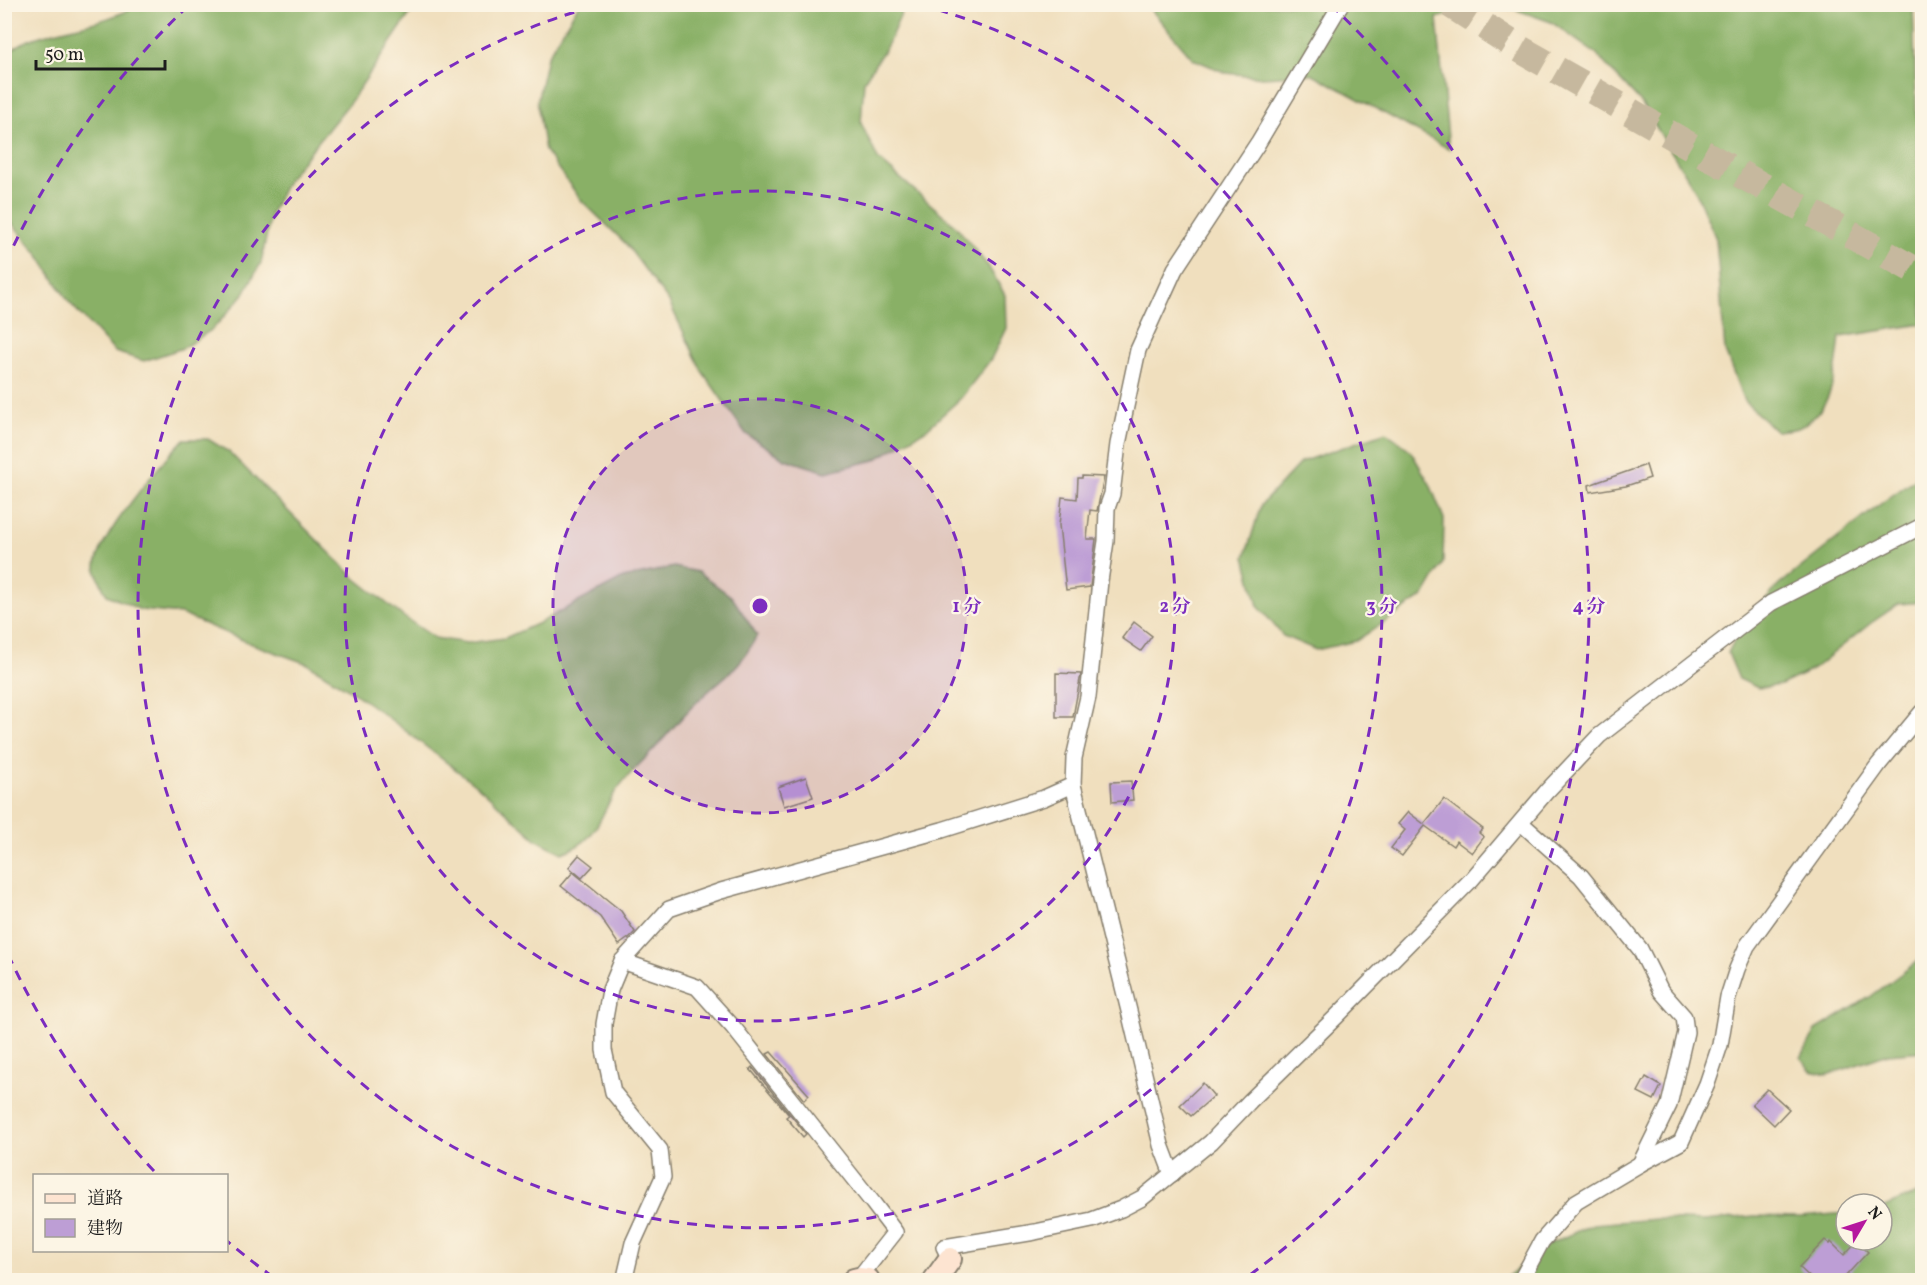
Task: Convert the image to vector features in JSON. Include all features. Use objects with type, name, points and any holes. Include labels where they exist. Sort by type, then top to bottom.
[{"type":"street","points":[[1172,1174],[1161,1145],[1073,785],[1074,758],[1088,697],[1106,541],[1107,508],[1112,494],[1118,444],[1138,350],[1174,269],[1258,143],[1341,4]]},
{"type":"street","points":[[935,1281],[950,1259],[944,1247],[1092,1220],[1142,1198],[1211,1142],[1336,1017],[1472,879],[1547,791],[1599,736],[1771,603],[1923,526]]},
{"type":"street","points":[[1521,1281],[1542,1241],[1575,1202],[1681,1142],[1707,1084],[1720,1045],[1728,997],[1747,946],[1879,764],[1923,712]]},
{"type":"street","points":[[628,1281],[626,1273],[633,1243],[663,1177],[660,1150],[613,1092],[604,1050],[604,1024],[610,990],[622,961],[669,909],[721,891],[942,830],[1044,798],[1073,785]]},
{"type":"street","points":[[1521,823],[1581,876],[1640,949],[1661,991],[1684,1017],[1686,1032],[1669,1105],[1640,1164]]},
{"type":"street","points":[[622,961],[697,987],[733,1027],[895,1232],[860,1280]]},
{"type":"green space","points":[[579,4],[905,5],[888,44],[864,81],[861,123],[878,159],[956,226],[988,266],[1005,295],[1006,328],[991,359],[961,398],[927,429],[875,460],[826,472],[785,459],[746,434],[702,371],[669,302],[626,244],[581,200],[545,151],[537,102],[547,57]]},
{"type":"green space","points":[[138,5],[416,5],[351,101],[288,179],[271,213],[261,263],[243,295],[213,329],[183,348],[144,361],[115,352],[69,302],[38,254],[4,214],[5,55],[29,40],[112,17]]},
{"type":"green space","points":[[1147,5],[1913,5],[1918,163],[1922,168],[1922,324],[1840,337],[1835,375],[1827,400],[1811,420],[1800,427],[1776,431],[1744,401],[1725,351],[1716,239],[1695,190],[1642,104],[1596,54],[1551,22],[1514,9],[1475,7],[1437,18],[1449,149],[1313,74],[1263,77],[1226,73],[1193,59]]},
{"type":"green space","points":[[1386,432],[1410,450],[1430,484],[1444,519],[1443,563],[1424,596],[1356,641],[1316,650],[1283,636],[1258,606],[1245,557],[1261,505],[1301,462]]},
{"type":"green space","points":[[184,439],[208,439],[229,452],[356,579],[435,638],[467,643],[505,638],[541,622],[623,578],[674,567],[698,572],[732,597],[757,635],[737,665],[692,707],[623,781],[595,830],[582,843],[562,853],[537,840],[481,789],[394,722],[350,690],[308,664],[252,644],[181,614],[141,610],[107,595],[96,569],[98,557],[106,540],[131,502]]},
{"type":"green space","points":[[1922,474],[1922,602],[1899,604],[1812,670],[1781,685],[1758,688],[1739,679],[1728,653],[1741,627],[1779,585]]},
{"type":"green space","points":[[1922,958],[1922,1051],[1888,1054],[1827,1075],[1811,1071],[1801,1058],[1816,1030],[1870,997]]},
{"type":"green space","points":[[1922,1191],[1922,1280],[1503,1280],[1547,1245],[1593,1224],[1657,1219],[1705,1221],[1754,1216],[1800,1217],[1834,1214],[1834,1252],[1894,1252],[1894,1203]]},
{"type":"building","points":[[1646,465],[1650,478],[1626,486],[1590,492],[1589,485]]},
{"type":"building","points":[[1082,476],[1104,477],[1097,511],[1090,510],[1087,539],[1096,539],[1090,587],[1066,590],[1059,525],[1062,497],[1077,499],[1078,478]]},
{"type":"building","points":[[1134,622],[1152,636],[1141,651],[1122,638]]},
{"type":"building","points":[[1056,673],[1081,674],[1073,717],[1056,717]]},
{"type":"building","points":[[806,777],[813,797],[784,806],[778,787]]},
{"type":"building","points":[[1131,781],[1133,800],[1112,802],[1111,782]]},
{"type":"building","points":[[1444,799],[1483,829],[1479,833],[1484,837],[1472,853],[1456,841],[1453,846],[1425,826],[1402,856],[1391,848],[1405,830],[1398,824],[1408,812],[1424,824]]},
{"type":"building","points":[[579,855],[593,866],[582,878],[569,867]]},
{"type":"building","points":[[573,872],[621,911],[635,932],[630,937],[619,945],[600,917],[561,886]]},
{"type":"building","points":[[771,1052],[809,1095],[804,1100],[767,1054]]},
{"type":"building","points":[[752,1067],[789,1113],[788,1114],[750,1069]]},
{"type":"building","points":[[1646,1077],[1661,1086],[1654,1100],[1638,1092]]},
{"type":"building","points":[[1203,1083],[1214,1096],[1191,1116],[1180,1105]]},
{"type":"building","points":[[1767,1089],[1789,1109],[1774,1125],[1752,1104]]},
{"type":"building","points":[[790,1114],[806,1134],[803,1137],[786,1117]]},
{"type":"building","points":[[1825,1240],[1834,1245],[1834,1252],[1841,1252],[1844,1255],[1847,1252],[1868,1252],[1841,1281],[1814,1281],[1799,1267]]},
{"type":"tunnel","points":[[1450,4],[1520,49],[1922,274]]}]
